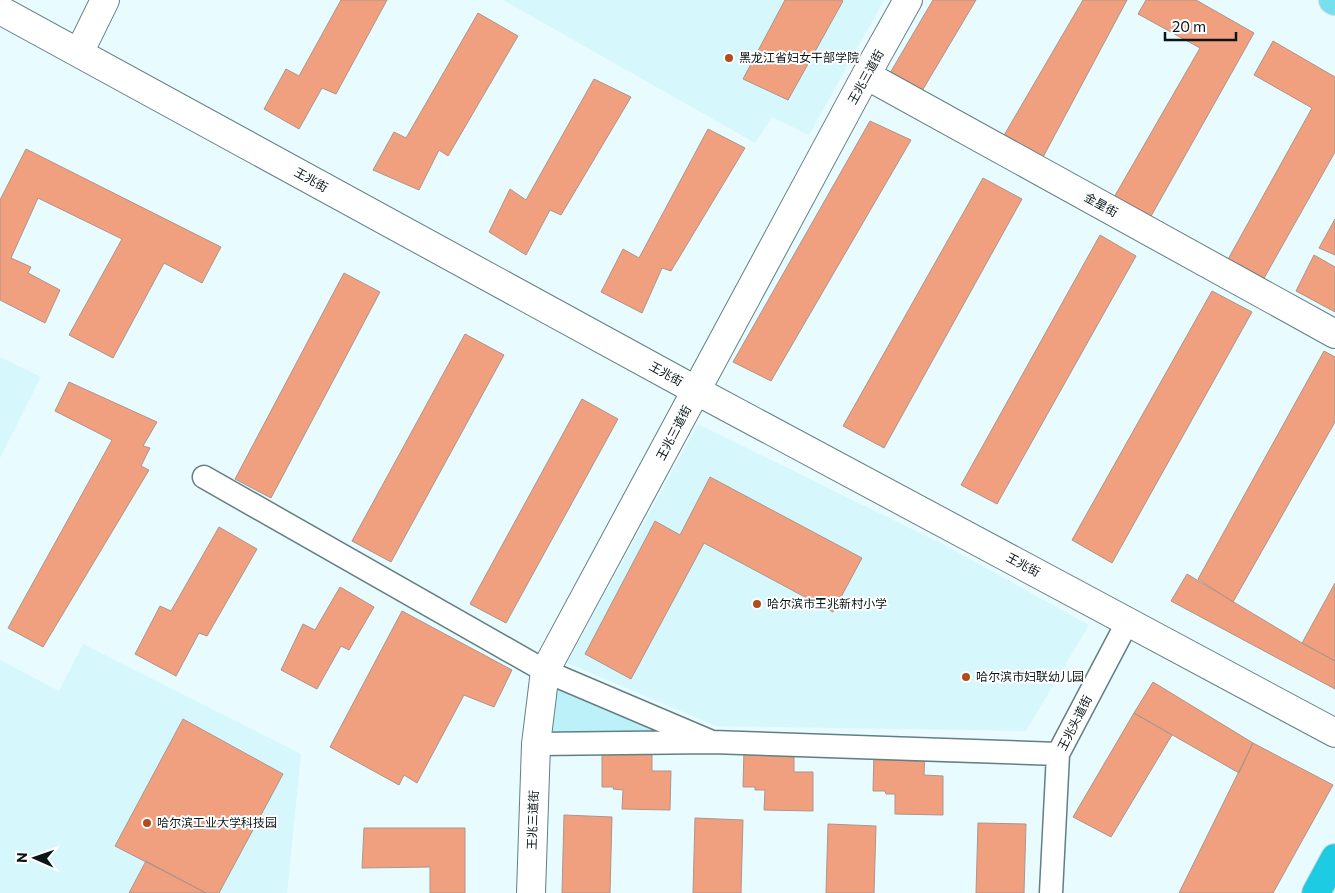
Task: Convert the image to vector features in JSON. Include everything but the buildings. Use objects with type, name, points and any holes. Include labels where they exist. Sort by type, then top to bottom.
[{"type":"highway","points":[[1316,893],[1335,858]]},
{"type":"street","points":[[79,52],[105,0]]},
{"type":"street","name":"王兆三道街","points":[[531,893],[536,744],[546,671],[908,0]]},
{"type":"street","name":"王兆街","points":[[0,10],[697,391],[1335,733]]},
{"type":"street","name":"金星街","points":[[866,75],[1335,334]]},
{"type":"street","points":[[204,477],[546,671],[712,742]]},
{"type":"street","name":"王兆头道街","points":[[1051,893],[1058,754],[1128,621]]},
{"type":"street","points":[[536,744],[712,742],[1058,754]]},
{"type":"shaded area","name":"黑龙江省妇女干部学院","points":[[503,0],[884,0],[809,135],[772,117],[755,143]]},
{"type":"shaded area","points":[[0,357],[41,377],[0,458]]},
{"type":"shaded area","name":"哈尔滨市王兆新村小学","points":[[698,424],[946,546],[1089,625],[1026,731],[716,726],[567,663]]},
{"type":"shaded area","name":"哈尔滨工业大学科技园","points":[[83,644],[301,754],[287,893],[0,893],[0,660],[59,691]]},
{"type":"shaded area","points":[[545,671],[675,735],[543,737]]},
{"type":"place","name":"黑龙江省妇女干部学院","points":[[729,58]]},
{"type":"place","name":"哈尔滨市王兆新村小学","points":[[757,604]]},
{"type":"place","name":"哈尔滨市妇联幼儿园","points":[[966,677]]},
{"type":"place","name":"哈尔滨工业大学科技园","points":[[147,823]]}]
